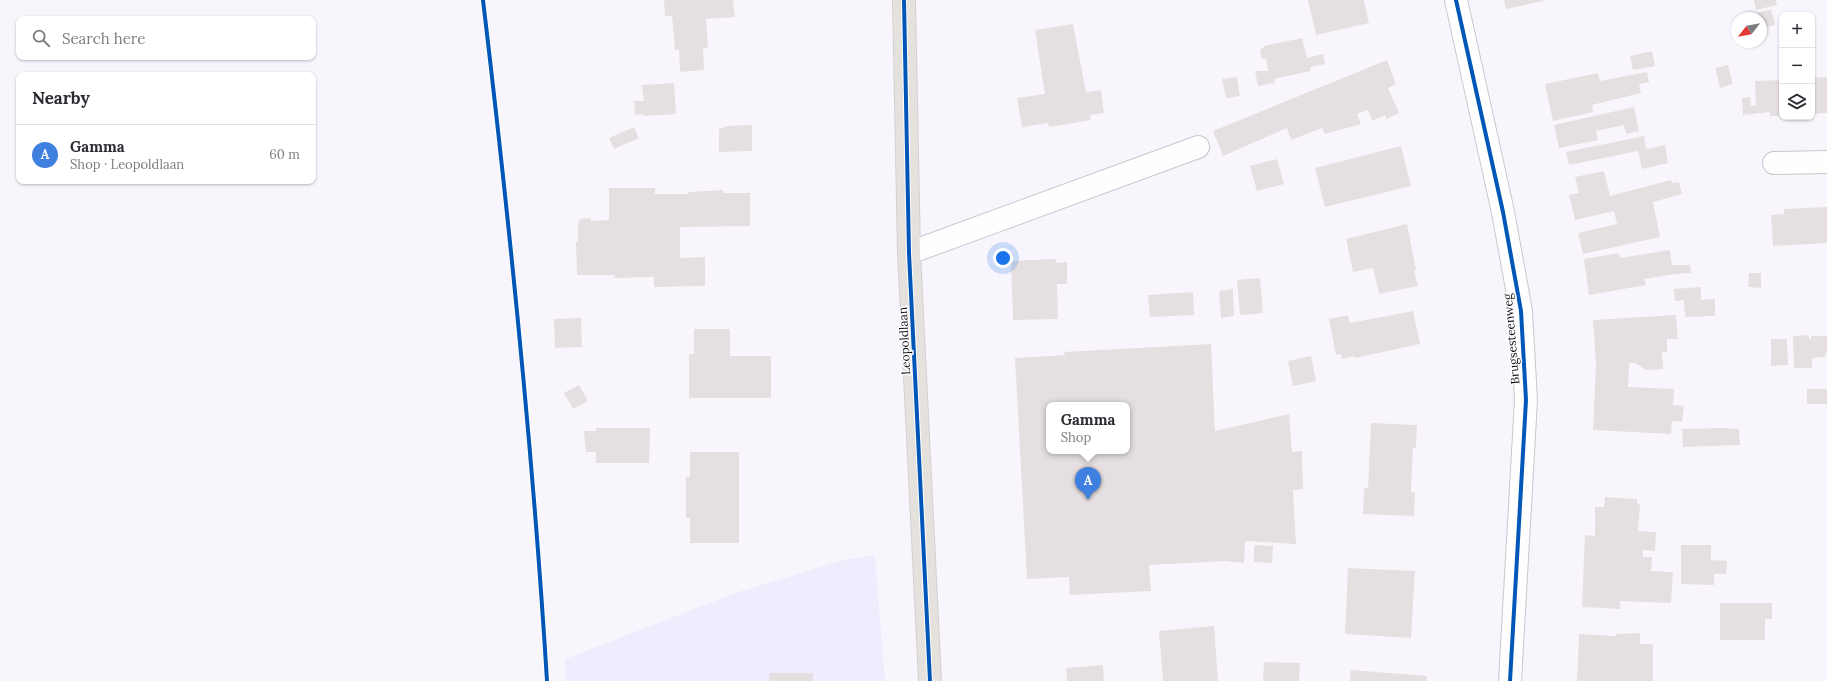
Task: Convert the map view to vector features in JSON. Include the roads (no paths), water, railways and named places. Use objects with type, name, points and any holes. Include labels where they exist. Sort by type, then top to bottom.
[{"type":"main road","name":"Leopoldlaan","points":[[904,0],[910,253],[930,681]]},
{"type":"street","name":"Brugsesteenweg","points":[[1456,0],[1503,212],[1521,312],[1526,400],[1510,681]]},
{"type":"street","points":[[910,253],[1198,147]]},
{"type":"street","points":[[1774,163],[1827,162]]},
{"type":"railway","points":[[483,0],[528,425],[547,681]]},
{"type":"place","name":"Gamma","points":[[1088,500]]}]
